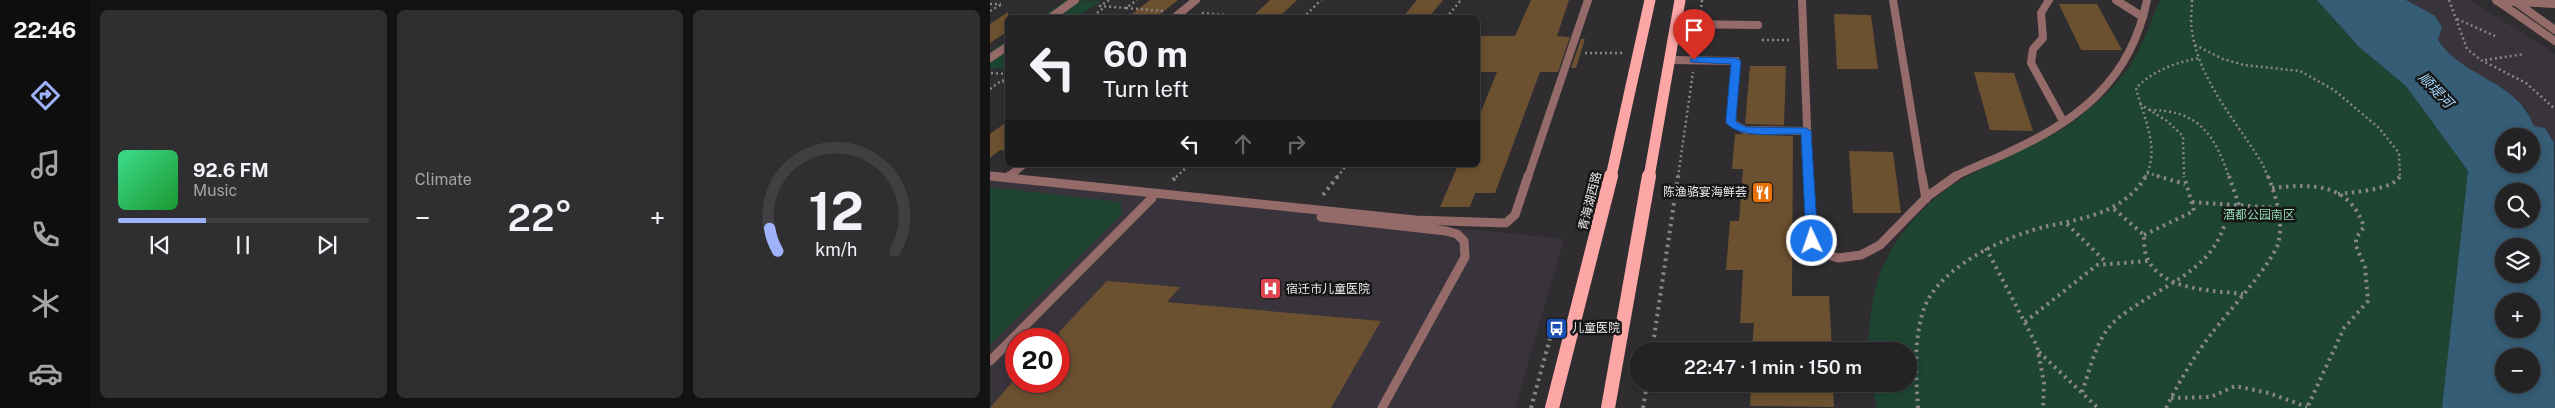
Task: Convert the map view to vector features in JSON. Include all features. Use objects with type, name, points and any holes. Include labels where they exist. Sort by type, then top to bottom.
[{"type":"main road","name":"青海湖西路","points":[[1552,408],[1612,173],[1650,0]]},
{"type":"main road","points":[[1608,408],[1680,0]]},
{"type":"street","points":[[1054,15],[1075,0]]},
{"type":"street","points":[[2497,0],[2555,41]]},
{"type":"street","points":[[2514,1],[2555,30]]},
{"type":"street","points":[[990,58],[1005,48]]},
{"type":"lane","points":[[1178,15],[1196,0]]},
{"type":"lane","points":[[990,178],[1007,178],[1415,220],[1506,223],[1514,215],[1572,53],[1588,0]]},
{"type":"lane","points":[[1802,0],[1812,241],[1816,251],[1830,257],[1850,259],[1884,244],[1926,199],[1946,182],[2018,148],[2063,121],[2113,79],[2125,63],[2143,17],[2147,0]]},
{"type":"lane","points":[[1893,0],[1926,199]]},
{"type":"lane","points":[[2049,0],[2043,5],[2040,13],[2044,38],[2036,44],[2030,54],[2031,63],[2063,121]]},
{"type":"lane","points":[[2116,0],[2143,17]]},
{"type":"lane","points":[[2497,0],[2555,4]]},
{"type":"lane","points":[[1676,24],[1758,25]]},
{"type":"lane","points":[[1670,60],[1736,61],[1732,123],[1745,130],[1806,131]]},
{"type":"lane","points":[[1007,178],[1021,167]]},
{"type":"lane","points":[[990,178],[1446,231],[1457,234],[1464,241],[1465,257],[1382,408]]},
{"type":"lane","points":[[990,361],[1152,198]]},
{"type":"path","points":[[995,4],[1002,0]]},
{"type":"path","points":[[1109,0],[1100,6],[1126,8],[1137,0]]},
{"type":"path","points":[[1306,15],[1321,0]]},
{"type":"path","points":[[1448,15],[1460,0]]},
{"type":"path","points":[[1699,24],[1702,0]]},
{"type":"path","points":[[2166,408],[2176,386],[2212,333],[2259,275],[2279,241],[2278,208],[2272,188],[2261,164],[2199,58],[2195,45],[2192,0]]},
{"type":"path","points":[[2449,0],[2467,49],[2483,60],[2526,83],[2555,109]]},
{"type":"path","points":[[990,4],[1002,4],[990,11]]},
{"type":"path","points":[[1095,15],[1106,7]]},
{"type":"path","points":[[2457,19],[2495,36]]},
{"type":"path","points":[[1753,40],[1804,40]]},
{"type":"path","points":[[2195,45],[2223,59],[2244,65],[2300,71],[2334,90],[2379,128],[2399,153],[2400,177],[2397,182],[2388,186],[2338,194]]},
{"type":"path","points":[[1572,53],[1624,53]]},
{"type":"path","points":[[2483,60],[2524,54]]},
{"type":"path","points":[[1918,408],[1916,376],[1920,328],[1930,296],[1960,265],[1986,248],[2031,230],[2068,224],[2114,209],[2137,190],[2151,167],[2152,147],[2136,88],[2144,79],[2175,63],[2199,58]]},
{"type":"path","points":[[1653,342],[1694,60]]},
{"type":"path","points":[[990,73],[1005,76]]},
{"type":"path","points":[[990,89],[1005,78]]},
{"type":"path","points":[[1001,81],[1005,82]]},
{"type":"path","points":[[2140,104],[2178,130],[2183,136],[2186,184],[2194,211],[2190,215],[2144,235]]},
{"type":"path","points":[[2149,110],[2170,108],[2182,111],[2199,122],[2220,152],[2239,205]]},
{"type":"path","points":[[1312,210],[1345,167]]},
{"type":"path","points":[[2147,173],[2186,184]]},
{"type":"path","points":[[2171,398],[2211,397],[2235,386],[2268,393],[2307,408],[2344,328],[2368,301],[2365,267],[2356,246],[2356,238],[2364,227],[2362,218],[2354,204],[2325,187],[2311,185],[2272,188]]},
{"type":"path","points":[[2191,202],[2278,208]]},
{"type":"path","points":[[2082,392],[2096,352],[2115,320],[2174,283],[2210,255],[2224,235],[2230,221],[2229,204]]},
{"type":"path","points":[[2114,209],[2144,235],[2144,253],[2148,261],[2163,278],[2174,283],[2243,294]]},
{"type":"path","points":[[2068,224],[2107,262]]},
{"type":"path","points":[[1986,248],[2025,322],[2038,352],[2044,383],[2043,408]]},
{"type":"path","points":[[2025,322],[2097,265],[2107,262],[2148,261]]},
{"type":"path","points":[[2038,352],[2098,408]]},
{"type":"path","points":[[1643,408],[1646,392]]},
{"type":"shaded area","points":[[2406,0],[2471,0],[2555,54],[2555,145],[2545,128],[2534,126],[2526,108],[2512,95],[2460,63],[2448,52],[2438,40],[2440,33],[2419,7]]},
{"type":"shaded area","name":"宿迁市儿童医院","points":[[990,180],[1564,239],[1515,408],[990,408]]},
{"type":"green space","points":[[1066,0],[1101,1],[1081,15],[1044,15]]},
{"type":"green space","name":"酒都公园南区","points":[[2160,0],[2317,0],[2359,47],[2406,86],[2468,171],[2442,408],[1877,408],[1874,392],[1917,392],[1917,342],[1869,342],[1874,295],[1879,276],[1898,240],[1924,209],[1956,183],[2058,132],[2083,114],[2118,82],[2134,59]]},
{"type":"green space","points":[[1005,41],[1005,69],[990,68],[990,52]]},
{"type":"green space","points":[[990,187],[1121,202],[1122,214],[1005,328],[990,345]]},
{"type":"water","name":"顺堤河","points":[[2317,0],[2406,0],[2435,16],[2442,27],[2438,40],[2449,53],[2516,99],[2526,111],[2534,126],[2545,128],[2554,143],[2555,408],[2442,408],[2468,171],[2406,86],[2359,47]]},
{"type":"building","points":[[1150,0],[1178,0],[1159,15],[1131,15]]},
{"type":"building","points":[[1270,0],[1297,0],[1281,15],[1254,15]]},
{"type":"building","points":[[1417,0],[1443,0],[1430,15],[1404,15]]},
{"type":"building","points":[[1531,0],[1569,0],[1557,36],[1570,37],[1558,72],[1540,72],[1495,193],[1475,193],[1470,207],[1440,207],[1457,167],[1480,167],[1480,114],[1497,72],[1480,72],[1480,36],[1515,36]]},
{"type":"building","points":[[2059,4],[2097,4],[2122,50],[2081,50]]},
{"type":"building","points":[[1008,12],[1008,15],[1005,15],[1005,33],[990,43],[990,24]]},
{"type":"building","points":[[1834,14],[1871,15],[1878,69],[1837,69]]},
{"type":"building","points":[[1581,39],[1585,39],[1576,68],[1571,68]]},
{"type":"building","points":[[1750,66],[1786,66],[1784,125],[1745,124]]},
{"type":"building","points":[[1974,72],[2014,73],[2033,131],[1990,130]]},
{"type":"building","points":[[1005,123],[1005,151],[1000,150],[990,158],[990,134]]},
{"type":"building","points":[[1735,134],[1793,136],[1792,296],[1829,296],[1832,342],[1753,342],[1754,323],[1740,323],[1743,270],[1726,270],[1730,221],[1739,221],[1743,169],[1732,169]]},
{"type":"building","points":[[1849,151],[1893,152],[1901,213],[1853,213]]},
{"type":"building","points":[[1107,281],[1180,287],[1167,302],[1381,321],[1331,408],[990,408],[1005,390],[1005,393],[1070,393],[1070,328],[1063,328]]},
{"type":"building","points":[[1751,392],[1833,392],[1834,407],[1750,406]]},
{"type":"place","name":"陈渔骆宴海鲜荟","points":[[1763,192]]},
{"type":"place","name":"宿迁市儿童医院","points":[[1270,289]]},
{"type":"place","name":"儿童医院","points":[[1556,328]]},
{"type":"route","points":[[1694,60],[1736,61],[1732,123],[1745,130],[1806,131],[1812,241]]}]
